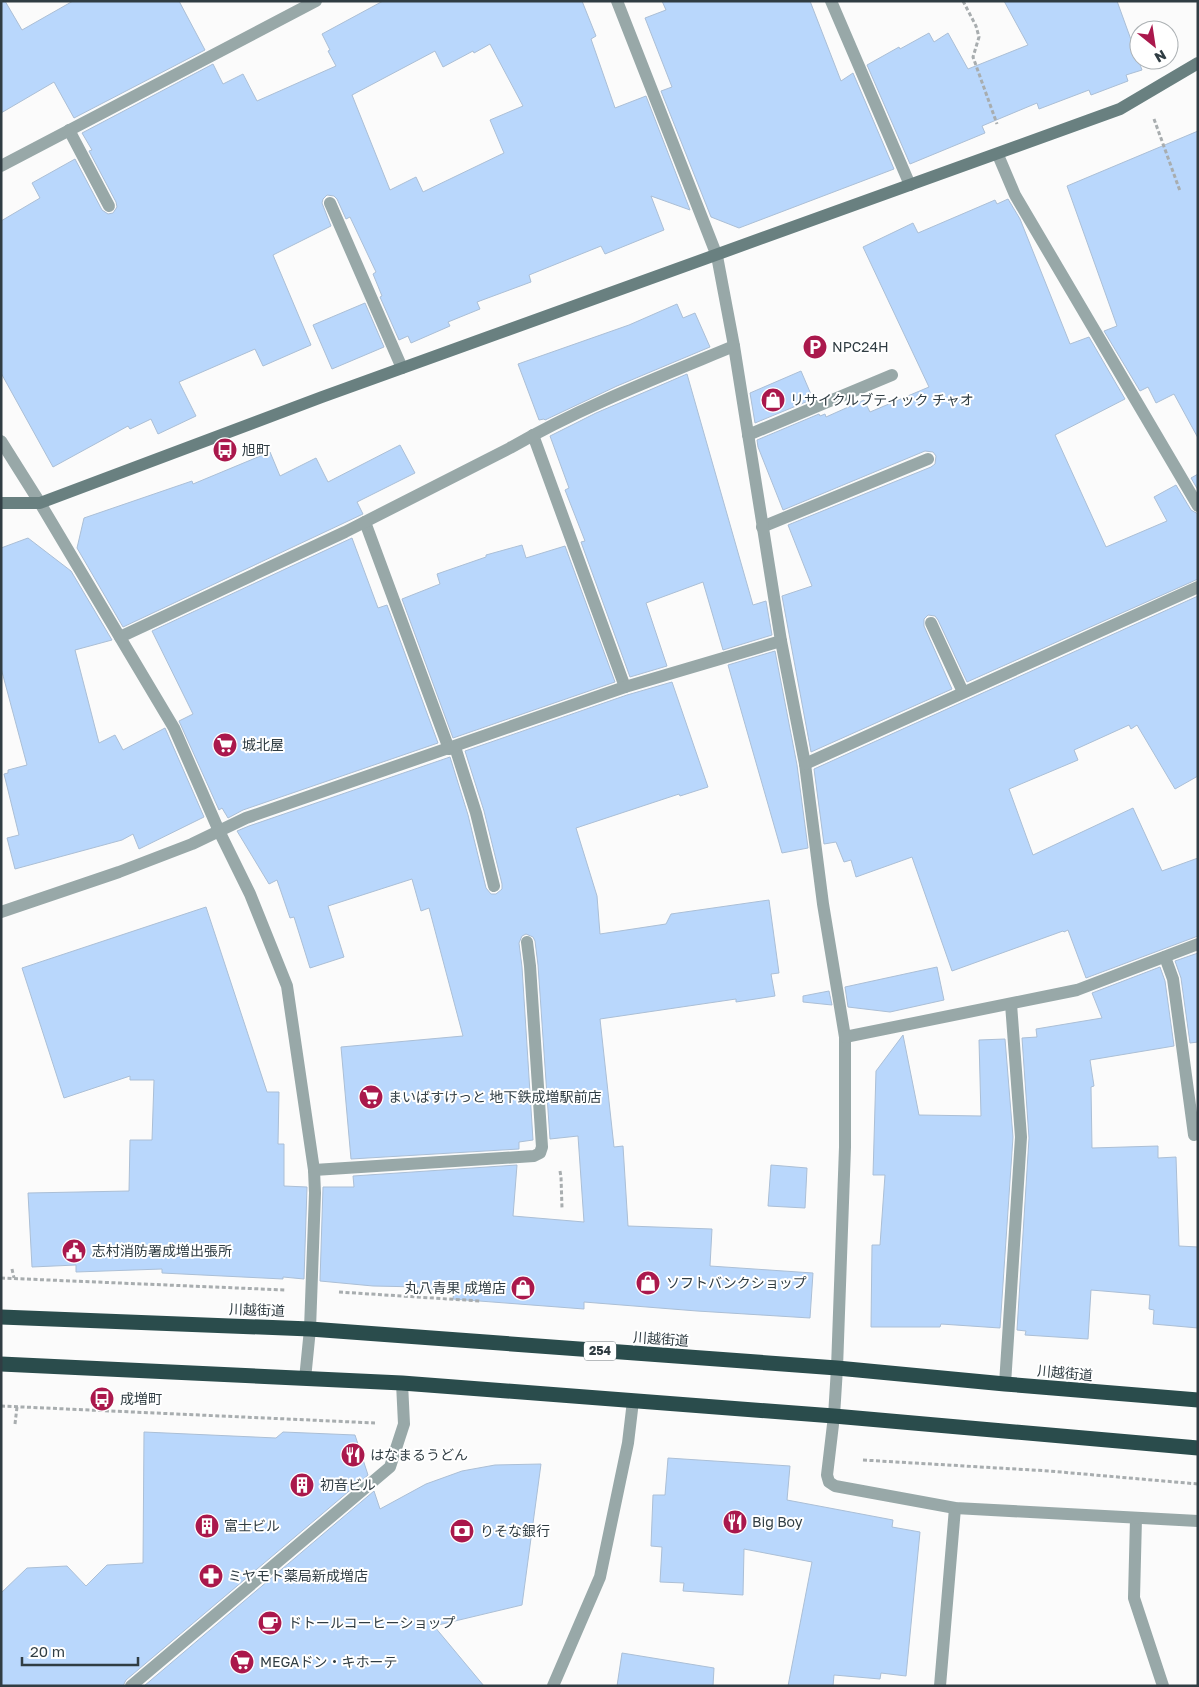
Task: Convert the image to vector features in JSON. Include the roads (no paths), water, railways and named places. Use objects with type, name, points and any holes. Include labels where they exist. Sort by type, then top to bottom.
[{"type":"highway","name":"川越街道","points":[[1,1317],[310,1329],[837,1368],[1198,1400]]},
{"type":"highway","points":[[1,1364],[402,1383],[834,1416],[1198,1448]]},
{"type":"street","points":[[1,166],[316,1]]},
{"type":"street","points":[[617,1],[717,256],[734,346],[781,641],[805,764],[823,904],[845,1037],[845,1147],[837,1368],[827,1476],[829,1482],[835,1486],[955,1508],[1198,1521]]},
{"type":"street","points":[[831,1],[910,185]]},
{"type":"street","points":[[1,503],[40,503],[402,368],[1002,153],[1120,109],[1198,63]]},
{"type":"street","points":[[69,130],[109,206]]},
{"type":"street","points":[[1002,153],[1015,195],[1198,506]]},
{"type":"street","points":[[330,203],[402,368]]},
{"type":"street","points":[[120,637],[365,522],[533,435],[638,386],[734,346]]},
{"type":"street","points":[[748,435],[892,375]]},
{"type":"street","points":[[533,435],[625,687]]},
{"type":"street","points":[[1,441],[174,728],[219,831],[250,894],[287,986],[314,1170],[312,1291],[305,1379]]},
{"type":"street","points":[[762,527],[928,459]]},
{"type":"street","points":[[365,522],[476,813],[494,886]]},
{"type":"street","points":[[805,764],[1198,587]]},
{"type":"street","points":[[931,623],[963,692]]},
{"type":"street","points":[[1,912],[119,872],[192,844],[246,818],[625,687],[781,641]]},
{"type":"street","points":[[314,1170],[534,1156],[540,1153],[542,1146],[527,942]]},
{"type":"street","points":[[845,1037],[1077,990],[1198,944]]},
{"type":"street","points":[[1165,957],[1172,979],[1194,1135]]},
{"type":"street","points":[[1005,1384],[1021,1137],[1012,1004]]},
{"type":"street","points":[[131,1686],[390,1467],[404,1424],[402,1383]]},
{"type":"street","points":[[553,1686],[600,1577],[628,1443],[633,1402]]},
{"type":"street","points":[[940,1686],[955,1508]]},
{"type":"street","points":[[1136,1518],[1134,1598],[1163,1686]]},
{"type":"place","name":"NPC24H","points":[[815,347]]},
{"type":"place","name":"リサイクルブティック チャオ","points":[[773,400]]},
{"type":"place","name":"旭町","points":[[225,450]]},
{"type":"place","name":"城北屋","points":[[225,745]]},
{"type":"place","name":"まいばすけっと 地下鉄成増駅前店","points":[[371,1097]]},
{"type":"place","name":"志村消防署成増出張所","points":[[74,1251]]},
{"type":"place","name":"ソフトバンクショップ","points":[[648,1283]]},
{"type":"place","name":"丸八青果 成増店","points":[[523,1288]]},
{"type":"place","name":"成増町","points":[[102,1399]]},
{"type":"place","name":"はなまるうどん","points":[[353,1455]]},
{"type":"place","name":"初音ビル","points":[[302,1485]]},
{"type":"place","name":"Big Boy","points":[[735,1522]]},
{"type":"place","name":"富士ビル","points":[[207,1526]]},
{"type":"place","name":"りそな銀行","points":[[462,1531]]},
{"type":"place","name":"ミヤモト薬局新成増店","points":[[211,1576]]},
{"type":"place","name":"ドトールコーヒーショップ","points":[[270,1623]]},
{"type":"place","name":"MEGAドン・キホーテ","points":[[242,1662]]}]
